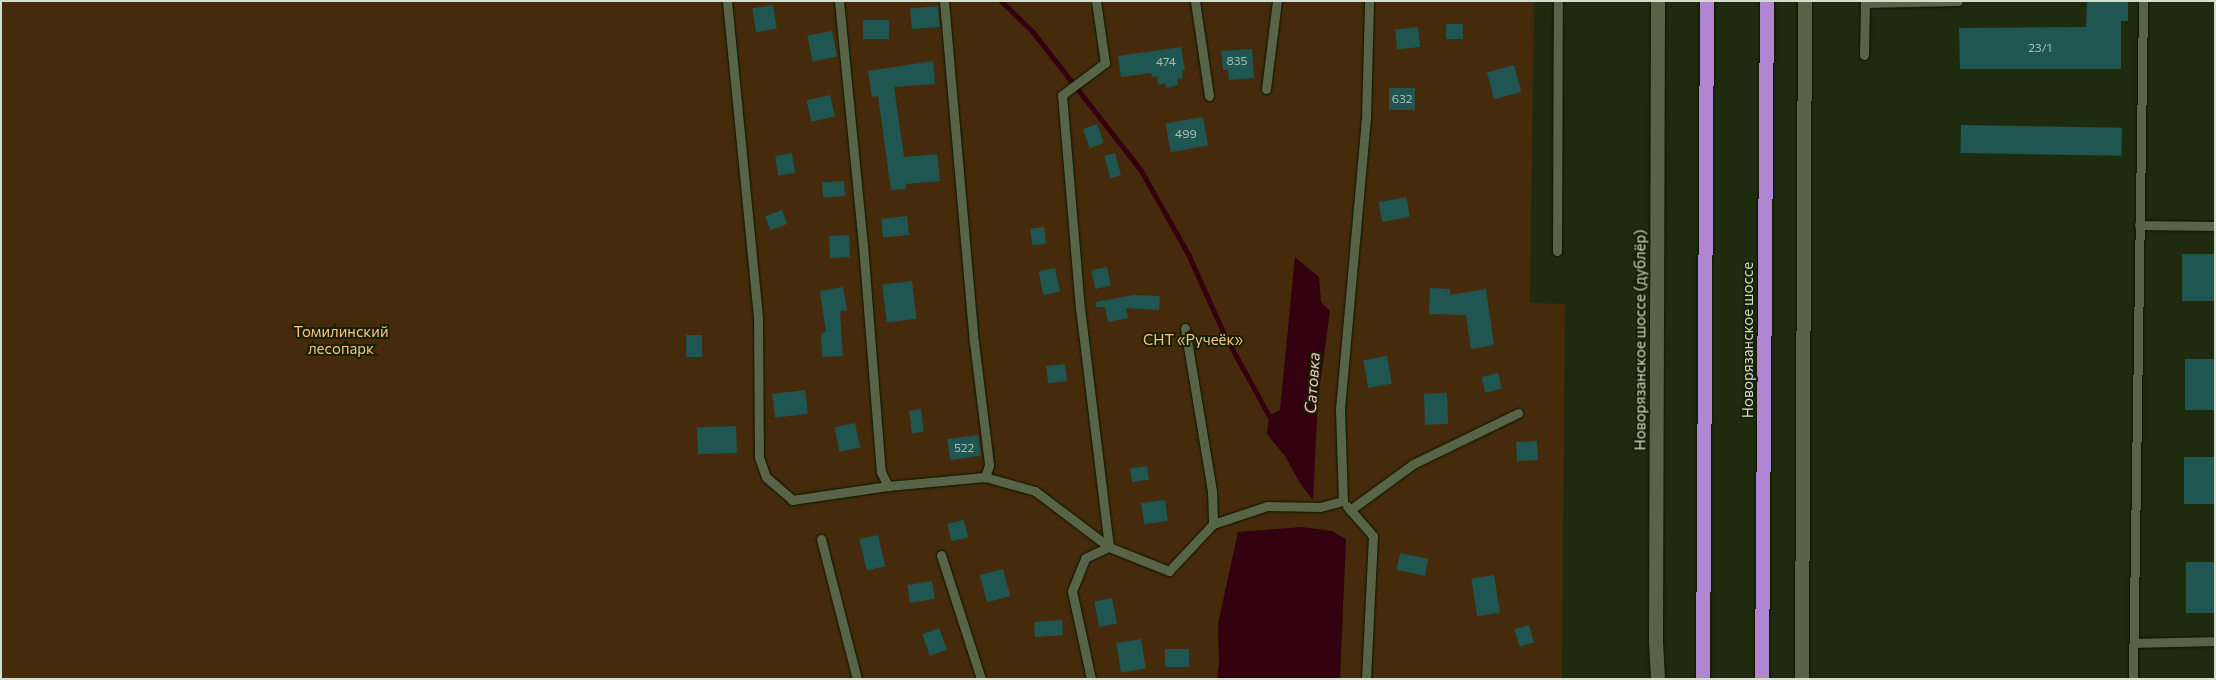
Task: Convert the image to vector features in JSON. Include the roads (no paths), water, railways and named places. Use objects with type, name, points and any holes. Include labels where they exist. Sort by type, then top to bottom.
[{"type":"highway","points":[[1703,679],[1707,1]]},
{"type":"highway","name":"Новорязанское шоссе","points":[[1762,679],[1767,1]]},
{"type":"street","name":"Новорязанское шоссе (дублёр)","points":[[1658,1],[1656,615],[1658,679]]},
{"type":"street","points":[[1802,679],[1805,1]]},
{"type":"lane","points":[[726,1],[758,318],[759,457],[766,477],[792,500],[888,486],[985,477],[1035,491],[1109,547],[1169,571],[1212,524],[1266,506],[1320,507],[1343,501]]},
{"type":"lane","points":[[838,1],[862,236],[881,472],[888,486]]},
{"type":"lane","points":[[944,1],[974,342],[989,465],[985,477]]},
{"type":"lane","points":[[1096,1],[1105,63],[1062,94],[1080,309],[1109,547]]},
{"type":"lane","points":[[1195,1],[1208,96]]},
{"type":"lane","points":[[1266,88],[1276,1]]},
{"type":"lane","points":[[1366,679],[1372,536],[1343,501],[1340,409],[1366,118],[1369,1]]},
{"type":"lane","points":[[1557,250],[1558,1]]},
{"type":"lane","points":[[1864,55],[1865,2],[1958,1]]},
{"type":"lane","points":[[2133,679],[2143,1]]},
{"type":"lane","points":[[2139,225],[2215,226]]},
{"type":"lane","points":[[1185,328],[1212,491],[1212,524]]},
{"type":"lane","points":[[1350,510],[1413,464],[1518,413]]},
{"type":"lane","points":[[821,539],[857,679]]},
{"type":"lane","points":[[1091,679],[1072,591],[1085,558],[1109,547]]},
{"type":"lane","points":[[941,554],[980,679]]},
{"type":"lane","points":[[2134,643],[2215,640]]},
{"type":"water","name":"Сатовка","points":[[1295,257],[1319,277],[1321,302],[1330,311],[1318,398],[1313,500],[1300,483],[1285,456],[1267,434],[1269,416],[1280,410]]},
{"type":"water","points":[[1302,527],[1332,531],[1346,539],[1340,679],[1217,679],[1219,664],[1218,624],[1238,532]]},
{"type":"waterway","points":[[1001,1],[1032,31],[1140,169],[1188,254],[1224,334],[1269,416]]},
{"type":"park label","name":"Томилинский лесопарк","points":[[341,340]]},
{"type":"park label","name":"СНТ «Ручеёк»","points":[[1193,340]]}]
